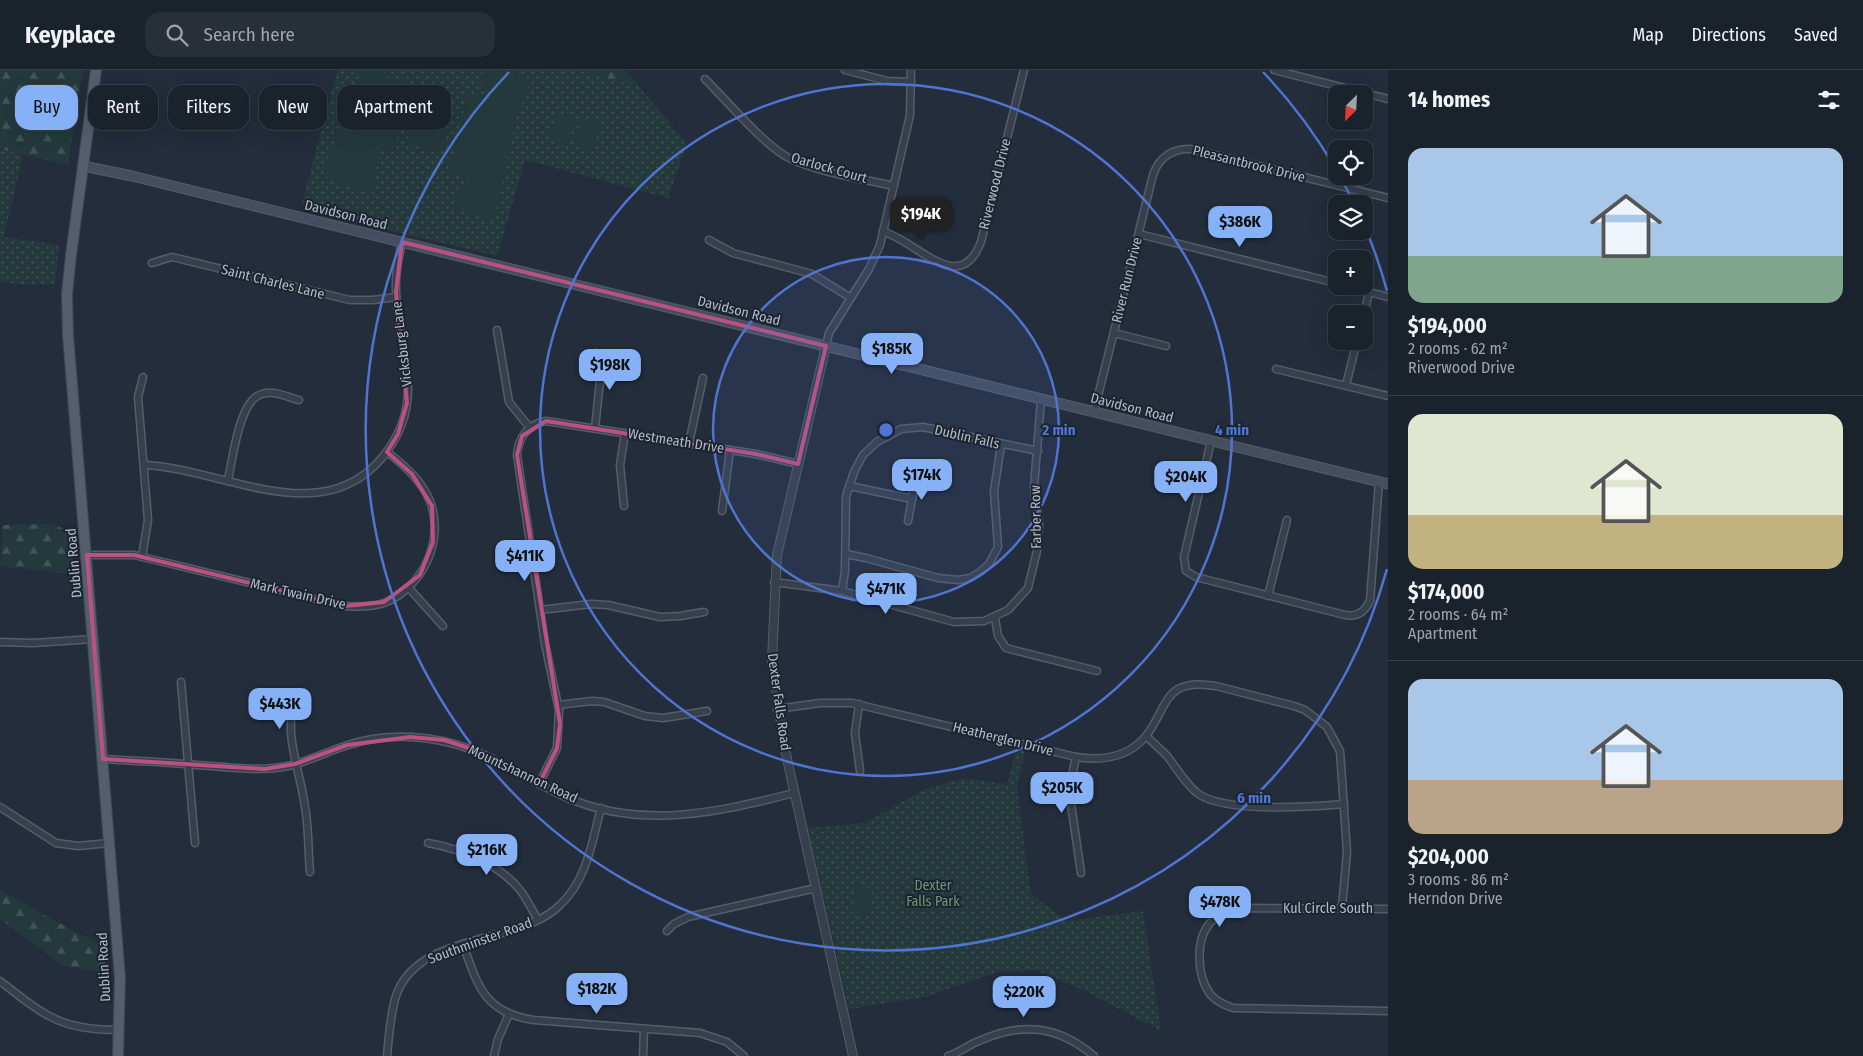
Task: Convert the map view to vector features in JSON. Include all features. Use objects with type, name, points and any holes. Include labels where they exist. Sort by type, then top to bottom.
[{"type":"main road","name":"Dublin Road","points":[[96,70],[67,294],[68,335],[120,978],[118,1056]]},
{"type":"main road","name":"Davidson Road","points":[[83,166],[402,242],[1384,483]]},
{"type":"street","points":[[845,70],[887,81],[912,82]]},
{"type":"street","points":[[826,346],[829,333],[875,257],[883,231],[910,115],[911,70]]},
{"type":"street","name":"Riverwood Drive","points":[[883,231],[942,265],[960,264],[972,258],[981,242],[1024,70]]},
{"type":"street","points":[[1274,70],[1388,99]]},
{"type":"street","name":"Oarlock Court","points":[[705,79],[771,144],[788,158],[894,186]]},
{"type":"street","name":"Pleasantbrook Drive","points":[[1168,153],[1191,149],[1388,198]]},
{"type":"street","name":"River Run Drive","points":[[1094,412],[1156,167],[1168,153]]},
{"type":"street","points":[[1138,234],[1328,281]]},
{"type":"street","points":[[709,240],[733,254],[812,274],[851,298]]},
{"type":"street","name":"Vicksburg Lane","points":[[144,465],[180,468],[276,492],[297,494],[317,494],[348,485],[369,470],[387,452],[398,434],[408,404],[408,380],[396,297],[396,267],[402,242]]},
{"type":"street","name":"Saint Charles Lane","points":[[152,263],[172,257],[350,300],[374,300],[396,297]]},
{"type":"street","points":[[1373,293],[1388,297]]},
{"type":"street","points":[[497,330],[509,402],[530,428],[519,442],[517,455],[540,610],[560,724],[557,748],[539,784]]},
{"type":"street","points":[[1114,333],[1166,346]]},
{"type":"street","name":"Dexter Falls Road","points":[[826,346],[786,512],[774,582],[772,660],[777,710],[853,1056]]},
{"type":"street","points":[[1346,385],[1355,350]]},
{"type":"street","points":[[594,428],[600,381],[596,353]]},
{"type":"street","points":[[1276,368],[1388,396]]},
{"type":"street","points":[[142,557],[148,520],[138,397],[143,377]]},
{"type":"street","points":[[689,443],[703,378]]},
{"type":"street","points":[[228,480],[244,410],[251,400],[262,394],[274,393],[299,400]]},
{"type":"street","name":"Farber Row","points":[[995,618],[1028,588],[1033,574],[1039,525],[1034,487],[1041,400]]},
{"type":"street","name":"Westmeath Drive","points":[[530,428],[540,422],[553,422],[730,450],[798,464]]},
{"type":"street","name":"Dublin Falls","points":[[842,591],[846,554],[846,496],[863,455],[877,442],[901,429],[935,428],[1001,445],[1038,451]]},
{"type":"street","points":[[624,506],[620,465],[625,433]]},
{"type":"street","points":[[1211,441],[1184,557],[1184,567],[1190,575],[1345,615],[1353,616],[1360,614],[1370,601],[1384,483]]},
{"type":"street","points":[[846,554],[938,578],[958,580],[970,578],[980,572],[989,564],[998,547],[994,490],[1001,445]]},
{"type":"street","points":[[722,511],[730,450]]},
{"type":"street","name":"Mark Twain Drive","points":[[87,555],[123,554],[142,557],[345,606],[366,606],[384,602],[408,587],[420,576],[429,559],[434,534],[433,516],[429,499],[420,483],[404,465],[387,452]]},
{"type":"street","points":[[908,521],[916,477]]},
{"type":"street","points":[[849,486],[912,499]]},
{"type":"street","points":[[1268,596],[1287,520]]},
{"type":"street","points":[[774,582],[842,591],[938,620],[969,623],[995,618],[998,636],[1006,648],[1097,671]]},
{"type":"street","points":[[408,587],[443,626]]},
{"type":"street","points":[[540,610],[591,604],[636,610],[660,617],[704,612]]},
{"type":"street","points":[[0,642],[40,643],[94,639]]},
{"type":"street","points":[[181,682],[194,843]]},
{"type":"street","name":"Heatherglen Drive","points":[[777,710],[820,703],[859,704],[1076,757],[1097,760],[1112,758],[1128,751],[1146,736],[1162,706],[1173,693],[1203,684],[1279,701],[1305,710],[1317,718],[1334,737],[1340,751],[1344,804]]},
{"type":"street","points":[[295,697],[289,721],[295,764],[306,809],[310,872]]},
{"type":"street","points":[[558,705],[592,701],[604,702],[645,716],[663,718],[708,711]]},
{"type":"street","points":[[859,704],[855,733],[860,771]]},
{"type":"street","points":[[1146,736],[1167,756],[1191,788],[1216,803],[1236,805],[1344,804],[1347,852],[1342,908]]},
{"type":"street","name":"Mountshannon Road","points":[[103,759],[265,769],[295,764],[347,746],[379,739],[410,737],[444,740],[484,753],[570,799],[601,808],[655,816],[705,813],[794,793]]},
{"type":"street","points":[[1076,757],[1070,784],[1070,797],[1081,873]]},
{"type":"street","points":[[0,807],[56,843],[78,846],[109,843]]},
{"type":"street","name":"Southminster Road","points":[[387,1056],[395,999],[409,973],[420,963],[464,944],[538,920],[560,906],[575,888],[586,864],[601,808]]},
{"type":"street","points":[[428,843],[449,847],[501,872],[521,892],[538,920]]},
{"type":"street","points":[[667,931],[674,924],[688,917],[816,888]]},
{"type":"street","name":"Kul Circle South","points":[[1388,909],[1241,908],[1219,915],[1204,932],[1200,944],[1204,977],[1210,993],[1216,1000],[1233,1008],[1388,1011]]},
{"type":"street","points":[[464,944],[482,991],[494,1005],[509,1014],[534,1020],[708,1035],[727,1042],[744,1056]]},
{"type":"street","points":[[0,981],[50,1018],[65,1024],[96,1030],[120,1030]]},
{"type":"street","points":[[494,1056],[498,1039],[509,1014]]},
{"type":"street","points":[[948,1056],[1001,1031],[1028,1028],[1048,1031],[1062,1036],[1080,1045],[1094,1056]]},
{"type":"street","points":[[643,1056],[644,1029]]},
{"type":"highlighted area","points":[[402,242],[826,346],[798,464],[756,454],[546,421],[522,436],[517,455],[560,724],[557,748],[539,784],[484,753],[444,740],[410,737],[347,745],[295,764],[265,769],[103,759],[87,555],[134,555],[345,606],[384,602],[420,575],[433,542],[432,506],[412,474],[387,452],[398,434],[407,403],[396,292]]},
{"type":"green space","points":[[0,70],[83,70],[78,102],[78,85],[15,85],[15,130],[74,130],[68,165],[0,149]]},
{"type":"green space","points":[[337,70],[625,70],[687,143],[668,198],[525,160],[497,256],[303,210],[303,200],[321,130],[327,130],[327,108]]},
{"type":"green space","points":[[347,70],[391,70],[382,76],[412,85],[357,85],[360,76]]},
{"type":"green space","points":[[483,70],[501,70],[526,75],[529,83],[518,116],[516,116],[496,214],[489,220],[453,208],[460,187],[473,179],[449,173],[467,95],[491,100],[482,87]]},
{"type":"green space","points":[[576,70],[625,70],[640,87]]},
{"type":"green space","points":[[557,112],[576,117],[568,145],[549,140]]},
{"type":"green space","points":[[581,118],[600,123],[593,151],[574,146]]},
{"type":"green space","points":[[339,130],[399,130],[393,152],[369,145],[379,156],[372,193],[329,180],[323,171]]},
{"type":"green space","points":[[411,130],[447,130],[440,153],[407,143]]},
{"type":"green space","points":[[0,149],[23,155],[4,237],[59,245],[55,284],[23,285],[0,281]]},
{"type":"green space","points":[[53,524],[70,532],[72,574],[0,566],[3,525]]},
{"type":"green space","name":"Dexter Falls Park","points":[[1017,746],[1026,748],[1017,786],[1031,894],[1067,921],[1143,911],[1161,1031],[1087,992],[1036,970],[997,972],[926,997],[849,1009],[808,828],[864,823],[925,789],[964,778],[1007,784]]},
{"type":"green space","points":[[857,885],[873,889],[866,916],[851,912]]},
{"type":"green space","points":[[0,890],[79,934],[106,946],[106,973],[63,966],[0,919]]}]
